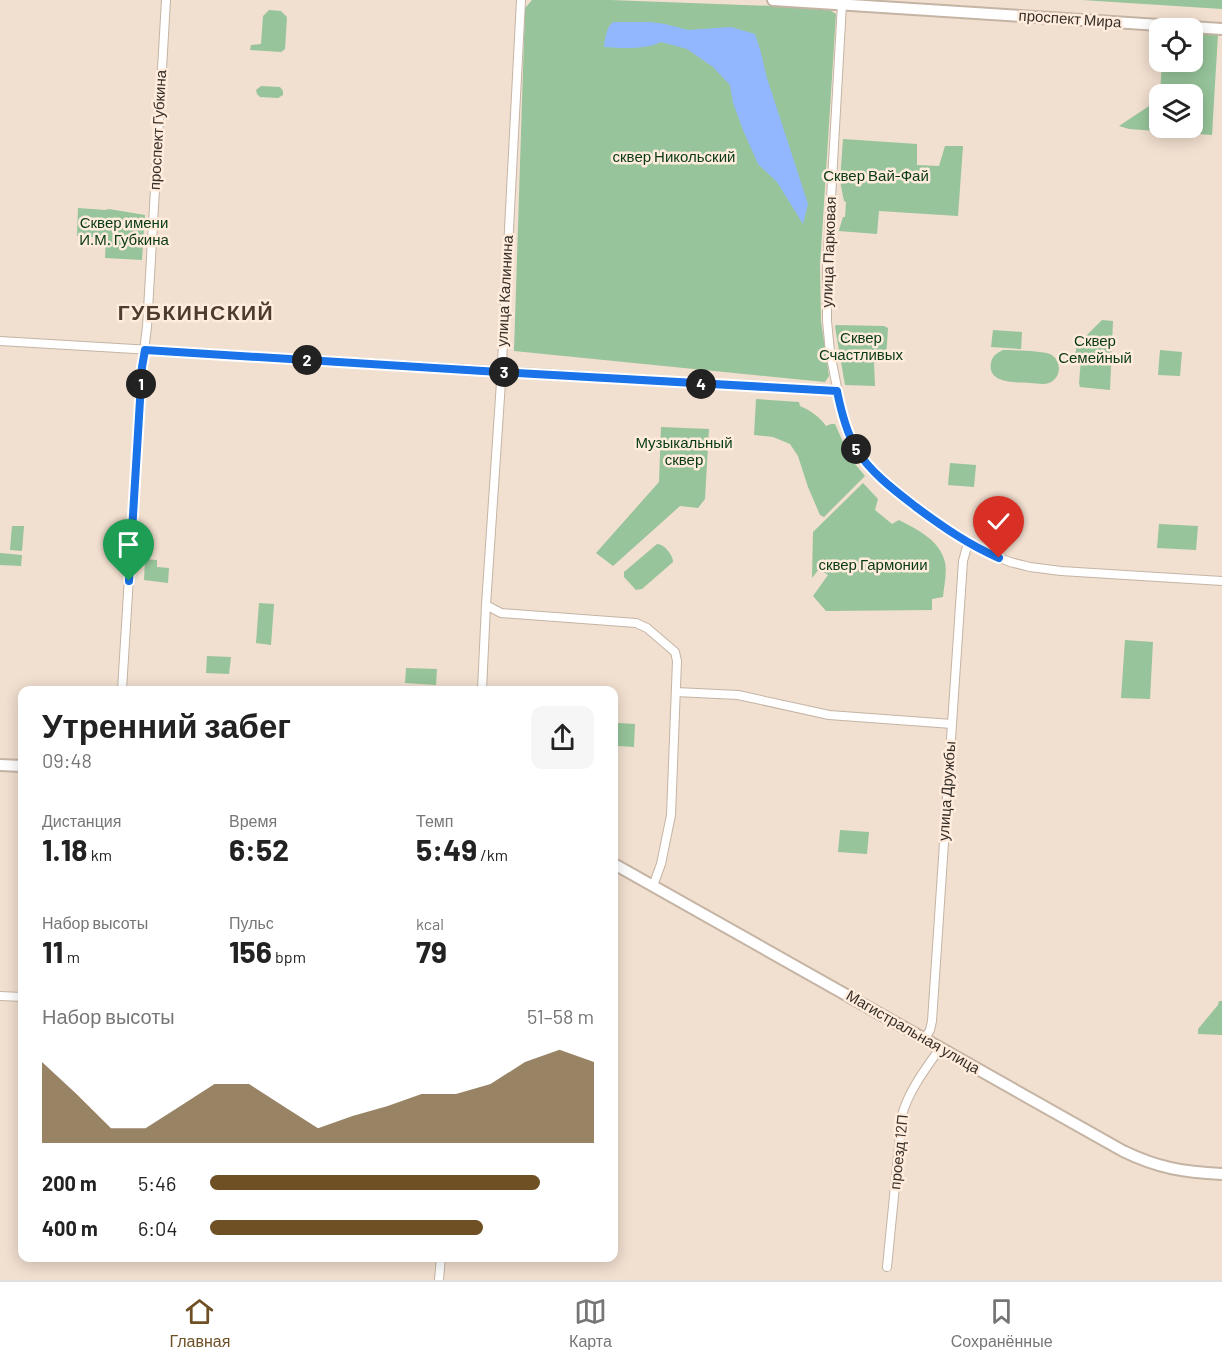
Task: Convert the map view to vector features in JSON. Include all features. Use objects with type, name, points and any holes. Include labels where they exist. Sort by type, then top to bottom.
[{"type":"main road","name":"проспект Мира","points":[[773,0],[842,4],[920,4],[1222,29]]},
{"type":"main road","points":[[0,765],[18,766]]},
{"type":"main road","name":"Магистральная улица","points":[[618,866],[1136,1157],[1175,1170],[1222,1174]]},
{"type":"street","name":"проспект Губкина","points":[[122,686],[166,0]]},
{"type":"street","name":"улица Калинина","points":[[482,686],[521,0]]},
{"type":"street","name":"улица Парковая","points":[[842,4],[826,291],[827,331],[837,391],[848,431],[856,448],[868,465],[901,495],[968,543],[999,558],[1030,567],[1060,571],[1222,581]]},
{"type":"street","points":[[0,341],[837,391]]},
{"type":"street","name":"улица Дружбы","points":[[925,1038],[932,1022],[963,561],[968,543]]},
{"type":"street","points":[[486,605],[501,614],[630,622],[642,625],[675,652],[677,661],[670,823],[654,886]]},
{"type":"street","points":[[676,692],[738,695],[829,715],[952,724]]},
{"type":"street","points":[[0,996],[18,997]]},
{"type":"street","name":"проезд 12П","points":[[887,1267],[902,1115],[927,1067],[941,1047]]},
{"type":"street","points":[[439,1280],[441,1262]]},
{"type":"green space","name":"сквер Никольский","points":[[532,0],[610,0],[827,8],[836,14],[820,266],[821,321],[829,376],[825,382],[514,351],[525,8]]},
{"type":"green space","points":[[1082,0],[1222,0],[1222,9]]},
{"type":"green space","points":[[269,10],[281,11],[287,17],[285,49],[281,52],[250,50],[251,45],[261,44],[263,16]]},
{"type":"green space","points":[[1203,32],[1218,34],[1212,135],[1203,134],[1203,84],[1161,84],[1161,72],[1203,72]]},
{"type":"green space","points":[[261,86],[280,87],[283,95],[278,98],[260,97],[256,90]]},
{"type":"green space","points":[[1149,106],[1149,130],[1119,126]]},
{"type":"green space","name":"Сквер Вай-Фай","points":[[843,139],[917,144],[917,165],[939,166],[945,146],[963,146],[958,216],[879,211],[877,234],[839,231],[843,217],[845,217],[846,202],[840,181]]},
{"type":"green space","name":"Сквер имени И.М. Губкина","points":[[78,208],[109,209],[145,215],[142,260],[105,258],[106,238],[77,236]]},
{"type":"green space","name":"Сквер Семейный","points":[[1102,320],[1113,321],[1110,390],[1080,387],[1081,359],[1075,355],[1077,345]]},
{"type":"green space","name":"Сквер Счастливых","points":[[836,325],[888,328],[886,359],[874,363],[875,386],[845,385]]},
{"type":"green space","points":[[993,330],[1022,332],[1021,349],[991,347]]},
{"type":"green space","points":[[1003,350],[1050,354],[1057,360],[1058,373],[1053,381],[1044,384],[1011,382],[998,378],[991,370],[991,363],[992,358]]},
{"type":"green space","points":[[1160,350],[1182,352],[1180,376],[1158,375]]},
{"type":"green space","points":[[756,399],[799,402],[800,406],[814,414],[826,426],[835,424],[850,458],[865,476],[824,517],[820,515],[798,456],[790,444],[773,437],[754,435]]},
{"type":"green space","name":"Музыкальный сквер","points":[[661,427],[709,429],[705,499],[698,508],[680,506],[613,566],[596,553],[659,482]]},
{"type":"green space","points":[[950,463],[976,465],[974,487],[948,485]]},
{"type":"green space","name":"сквер Гармонии","points":[[863,483],[878,499],[875,510],[892,524],[899,520],[919,531],[932,540],[941,552],[946,568],[943,597],[932,599],[932,610],[826,611],[813,596],[828,575],[819,569],[812,578],[813,532]]},
{"type":"green space","points":[[1159,524],[1198,526],[1196,550],[1157,548]]},
{"type":"green space","points":[[12,526],[24,526],[22,551],[10,550]]},
{"type":"green space","points":[[657,544],[668,550],[673,562],[642,589],[636,590],[624,577],[624,572]]},
{"type":"green space","points":[[0,553],[22,555],[21,566],[0,565]]},
{"type":"green space","points":[[145,559],[157,560],[157,567],[169,568],[168,583],[144,580]]},
{"type":"green space","points":[[259,603],[274,604],[271,645],[256,643]]},
{"type":"green space","points":[[1125,640],[1153,642],[1150,699],[1121,698]]},
{"type":"green space","points":[[207,656],[231,657],[229,674],[206,673]]},
{"type":"green space","points":[[406,668],[437,669],[436,685],[405,683]]},
{"type":"green space","points":[[618,723],[635,724],[634,747],[618,746]]},
{"type":"green space","points":[[840,830],[869,832],[867,854],[838,852]]},
{"type":"green space","points":[[1219,1001],[1222,1001],[1222,1035],[1198,1034],[1198,1029]]},
{"type":"water","points":[[613,22],[650,22],[688,30],[731,27],[755,34],[808,204],[803,224],[777,182],[758,164],[733,103],[730,85],[713,67],[687,49],[661,42],[641,47],[604,47],[607,30]]},
{"type":"district","name":"ГУБКИНСКИЙ","points":[[196,313]]},
{"type":"route","points":[[129,581],[142,367],[145,350],[837,391],[851,439],[868,465],[888,485],[952,533],[999,558]]}]
